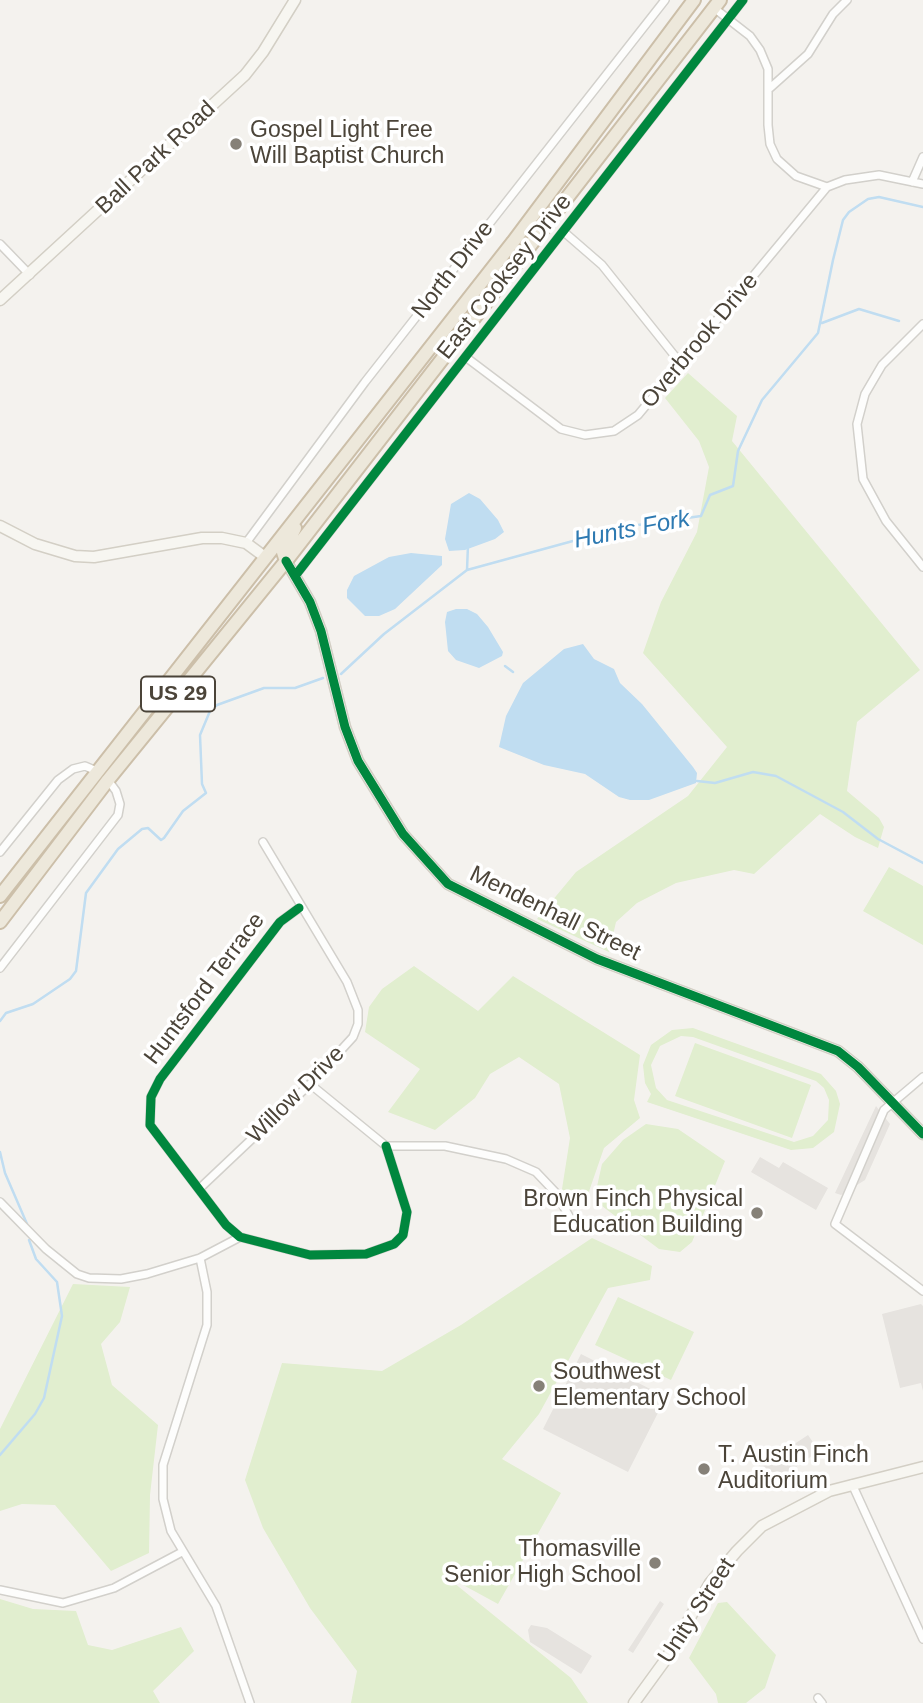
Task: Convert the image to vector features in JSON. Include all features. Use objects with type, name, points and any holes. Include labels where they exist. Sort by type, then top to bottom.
[{"type":"highway","name":"US 29","points":[[0,922],[103,776],[265,556],[513,242],[694,0]]},
{"type":"highway","name":"US 29","points":[[0,896],[232,628],[286,561],[717,4]]},
{"type":"highway","points":[[286,561],[283,552],[307,506]]},
{"type":"highway","points":[[232,628],[251,586],[267,564],[265,556]]},
{"type":"street","name":"Ball Park Road","points":[[0,300],[245,75],[263,52],[295,0]]},
{"type":"street","name":"North Drive","points":[[246,543],[365,382],[665,0]]},
{"type":"street","name":"East Cooksey Drive","points":[[295,576],[743,0]]},
{"type":"street","points":[[770,88],[808,54],[832,14],[847,0]]},
{"type":"street","points":[[717,4],[729,19],[750,36],[760,50],[768,69],[770,144],[777,159],[796,176],[827,187],[845,180],[879,175],[923,184]]},
{"type":"street","points":[[912,182],[923,157]]},
{"type":"street","name":"Overbrook Drive","points":[[467,358],[551,423],[572,433],[597,435],[627,425],[682,365],[827,187]]},
{"type":"street","points":[[564,232],[602,265],[682,365]]},
{"type":"street","points":[[0,244],[30,275]]},
{"type":"street","points":[[923,324],[882,365],[865,394],[857,424],[863,479],[886,521],[923,567]]},
{"type":"street","points":[[0,526],[35,544],[75,556],[94,557],[201,538],[246,543],[265,556]]},
{"type":"street","name":"Mendenhall Street","points":[[286,561],[310,602],[321,631],[345,727],[358,761],[403,834],[447,884],[597,959],[838,1051],[893,1102],[923,1135]]},
{"type":"street","points":[[0,852],[58,780],[73,768],[85,766],[103,776],[116,791],[120,804],[118,816],[0,968]]},
{"type":"street","name":"Willow Drive","points":[[199,1189],[310,1084],[353,1037],[358,1024],[358,1010],[347,982],[299,908],[263,842]]},
{"type":"street","name":"Huntsford Terrace","points":[[240,1237],[226,1225],[150,1125],[151,1097],[160,1079],[251,958],[280,922],[299,908]]},
{"type":"street","points":[[923,1077],[884,1110],[835,1224],[923,1291]]},
{"type":"street","points":[[0,1202],[46,1249],[77,1274],[89,1278],[121,1279],[200,1258],[240,1237],[310,1255],[366,1254],[394,1244],[402,1235],[407,1212],[403,1192],[386,1146],[310,1084]]},
{"type":"street","points":[[386,1146],[445,1146],[506,1159],[536,1172],[556,1193],[570,1218]]},
{"type":"street","points":[[200,1258],[206,1283],[207,1325],[163,1465],[163,1499],[171,1531],[216,1606],[250,1703]]},
{"type":"street","name":"Unity Street","points":[[634,1703],[666,1659],[710,1583],[741,1546],[786,1511],[820,1494],[923,1467]]},
{"type":"street","points":[[852,1484],[923,1639]]},
{"type":"street","points":[[0,1590],[64,1602],[114,1588],[182,1552]]},
{"type":"green space","points":[[688,373],[737,416],[732,441],[920,670],[857,722],[847,791],[879,818],[884,827],[878,848],[855,837],[820,814],[754,874],[734,870],[676,883],[637,903],[616,922],[609,952],[537,919],[576,872],[688,796],[727,747],[643,653],[661,602],[697,532],[709,467],[699,441],[665,398]]},
{"type":"green space","points":[[889,867],[923,886],[923,945],[863,911]]},
{"type":"green space","points":[[414,966],[478,1011],[513,976],[640,1055],[634,1100],[640,1118],[604,1148],[586,1200],[571,1205],[562,1189],[570,1138],[559,1084],[519,1057],[490,1074],[475,1098],[435,1130],[388,1112],[420,1069],[365,1032],[369,1007],[382,989]]},
{"type":"green space","points":[[693,1028],[821,1074],[836,1091],[840,1104],[834,1132],[813,1148],[791,1150],[647,1102],[651,1094],[645,1083],[643,1065],[651,1045],[672,1030]],"holes":[[[681,1036],[693,1037],[816,1081],[824,1088],[829,1100],[828,1120],[813,1136],[794,1142],[667,1100],[656,1088],[651,1065],[660,1046]]]},
{"type":"green space","points":[[695,1043],[811,1085],[792,1138],[675,1096]]},
{"type":"green space","points":[[646,1124],[678,1129],[725,1161],[692,1242],[680,1252],[659,1249],[594,1200],[602,1164],[623,1140]]},
{"type":"green space","points":[[592,1238],[652,1266],[650,1280],[608,1288],[539,1414],[502,1459],[561,1493],[498,1604],[443,1574],[571,1678],[588,1703],[351,1703],[357,1671],[310,1608],[263,1528],[245,1480],[282,1363],[382,1371],[461,1325]]},
{"type":"green space","points":[[73,1284],[130,1287],[120,1322],[101,1344],[112,1385],[158,1425],[150,1495],[149,1553],[111,1571],[55,1505],[22,1504],[0,1511],[0,1429]]},
{"type":"green space","points":[[618,1297],[694,1332],[671,1380],[595,1345]]},
{"type":"green space","points":[[0,1599],[33,1609],[76,1611],[88,1645],[112,1650],[181,1627],[194,1651],[153,1691],[160,1703],[0,1703]]},
{"type":"green space","points":[[727,1602],[776,1655],[765,1688],[746,1703],[718,1703],[716,1694],[689,1658],[718,1603]]},
{"type":"shaded area","points":[[876,1106],[890,1124],[865,1180],[841,1195],[835,1193]]},
{"type":"shaded area","points":[[760,1157],[779,1168],[783,1162],[828,1188],[816,1210],[751,1172]]},
{"type":"shaded area","points":[[921,1304],[923,1391],[921,1383],[900,1388],[882,1314]]},
{"type":"shaded area","points":[[581,1354],[666,1397],[628,1472],[543,1429]]},
{"type":"shaded area","points":[[808,1435],[819,1451],[767,1487],[755,1470]]},
{"type":"shaded area","points":[[660,1601],[664,1604],[633,1653],[628,1650]]},
{"type":"shaded area","points":[[531,1625],[547,1628],[592,1656],[581,1674],[530,1642],[528,1630]]},
{"type":"water","points":[[469,493],[480,499],[498,520],[504,532],[495,539],[465,550],[449,551],[445,539],[451,504]]},
{"type":"water","points":[[411,553],[442,556],[442,565],[395,609],[379,616],[365,616],[347,598],[347,590],[354,576],[389,557]]},
{"type":"water","points":[[467,609],[477,614],[503,652],[502,656],[479,668],[456,660],[448,651],[445,622],[447,612]]},
{"type":"water","points":[[583,644],[594,659],[614,669],[620,683],[642,704],[693,767],[697,773],[696,783],[649,800],[630,800],[619,797],[585,774],[544,765],[499,747],[506,716],[523,683],[564,649]]},
{"type":"waterway","name":"Hunts Fork","points":[[341,674],[384,634],[467,570],[624,527],[701,516],[710,495],[733,486],[738,451],[762,400],[818,333],[843,220],[849,212],[868,199],[879,197],[923,207]]},
{"type":"waterway","points":[[822,323],[859,309],[899,321]]},
{"type":"waterway","points":[[467,570],[468,545]]},
{"type":"waterway","points":[[505,666],[513,672]]},
{"type":"waterway","name":"Hunts Fork","points":[[0,1021],[6,1013],[33,1004],[70,979],[76,971],[86,893],[118,849],[142,829],[148,828],[161,840],[183,811],[206,793],[202,784],[200,735],[210,711],[217,705],[264,688],[295,688],[323,678]]},
{"type":"waterway","points":[[697,781],[715,783],[753,772],[776,776],[843,812],[878,839],[923,863]]},
{"type":"waterway","name":"Hunts Fork","points":[[0,1152],[5,1173],[27,1224]]},
{"type":"waterway","name":"Hunts Fork","points":[[0,1455],[35,1414],[44,1398],[62,1316],[57,1282],[36,1259],[29,1240]]},
{"type":"cycle path","points":[[295,576],[743,0]]},
{"type":"cycle path","points":[[286,561],[310,602],[321,631],[345,727],[358,761],[403,834],[448,884],[597,959],[838,1051],[858,1067],[923,1134]]},
{"type":"cycle path","points":[[299,908],[280,922],[160,1079],[151,1097],[150,1125],[226,1225],[240,1237],[310,1255],[366,1254],[394,1244],[403,1235],[407,1212],[386,1146]]},
{"type":"place","name":"Gospel Light Free Will Baptist Church","points":[[236,144]]},
{"type":"place","name":"Brown Finch Physical Education Building","points":[[757,1213]]},
{"type":"place","name":"Southwest Elementary School","points":[[539,1386]]},
{"type":"place","name":"T. Austin Finch Auditorium","points":[[704,1469]]},
{"type":"place","name":"Thomasville Senior High School","points":[[655,1563]]}]
